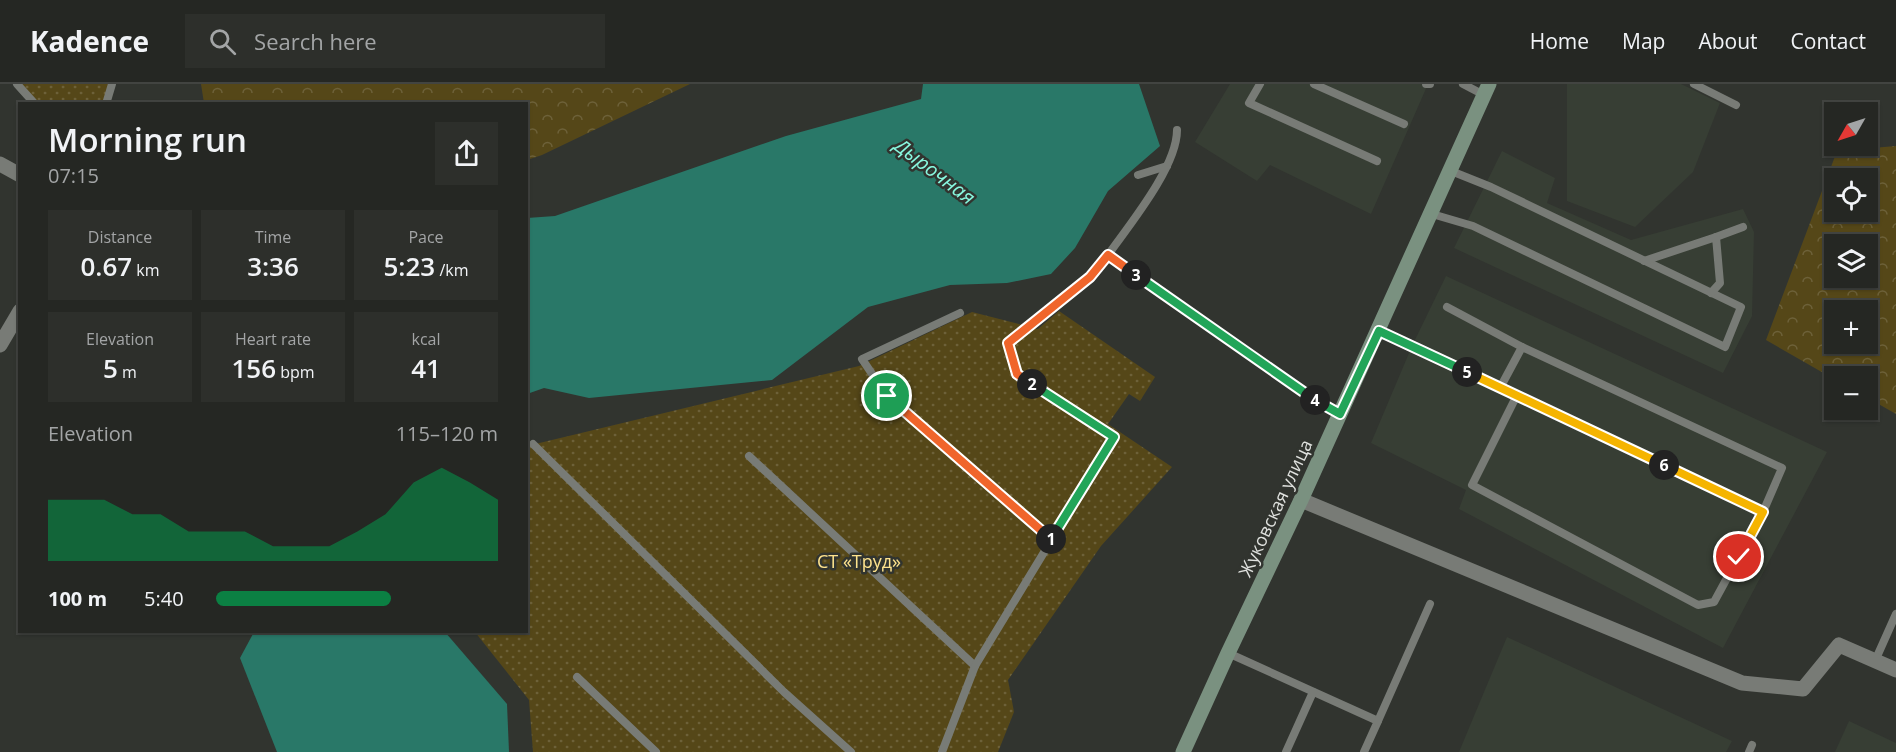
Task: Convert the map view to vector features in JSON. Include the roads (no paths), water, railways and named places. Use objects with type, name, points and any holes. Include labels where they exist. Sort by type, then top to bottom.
[{"type":"main road","name":"Жуковская улица","points":[[1183,752],[1379,331],[1487,90]]},
{"type":"street","points":[[0,164],[18,174]]},
{"type":"street","points":[[0,345],[18,314]]},
{"type":"street","points":[[1301,500],[1742,682],[1803,689],[1839,645],[1896,670]]},
{"type":"lane","points":[[17,84],[32,102]]},
{"type":"lane","points":[[107,102],[112,84]]},
{"type":"lane","points":[[1260,84],[1250,103],[1377,161]]},
{"type":"lane","points":[[1314,84],[1404,124]]},
{"type":"lane","points":[[1463,84],[1487,90]]},
{"type":"lane","points":[[1694,84],[1736,105]]},
{"type":"lane","points":[[942,752],[975,666],[1114,437],[1017,374],[1008,343],[1090,277],[1108,255],[1162,176],[1177,142],[1177,130]]},
{"type":"lane","points":[[1138,175],[1167,166]]},
{"type":"lane","points":[[1432,214],[1473,226],[1725,347],[1741,307],[1491,187],[1451,171]]},
{"type":"lane","points":[[1644,261],[1743,227]]},
{"type":"lane","points":[[1711,294],[1720,283],[1716,237]]},
{"type":"lane","points":[[1108,255],[1311,398],[1340,414]]},
{"type":"lane","points":[[1447,307],[1522,347],[1782,468],[1763,512],[1714,602],[1698,605],[1472,485],[1517,396]]},
{"type":"lane","points":[[960,313],[862,358],[887,396],[1050,540]]},
{"type":"lane","points":[[1379,331],[1763,512]]},
{"type":"lane","points":[[1500,388],[1522,347]]},
{"type":"lane","points":[[533,444],[784,692],[851,752]]},
{"type":"lane","points":[[749,456],[975,666]]},
{"type":"lane","points":[[1364,752],[1430,604]]},
{"type":"lane","points":[[1875,660],[1896,614]]},
{"type":"lane","points":[[1228,653],[1378,721]]},
{"type":"lane","points":[[577,677],[656,752]]},
{"type":"lane","points":[[1286,752],[1313,692]]},
{"type":"water","name":"Дырочная","points":[[923,84],[1139,84],[1160,146],[1108,191],[1075,248],[1051,274],[1007,283],[950,285],[868,307],[772,380],[589,398],[544,388],[528,394],[528,218],[555,216],[786,136],[921,99]]},
{"type":"water","points":[[253,633],[446,633],[507,704],[509,752],[277,752],[240,658]]},
{"type":"park label","name":"СТ «Труд»","points":[[859,561]]}]
